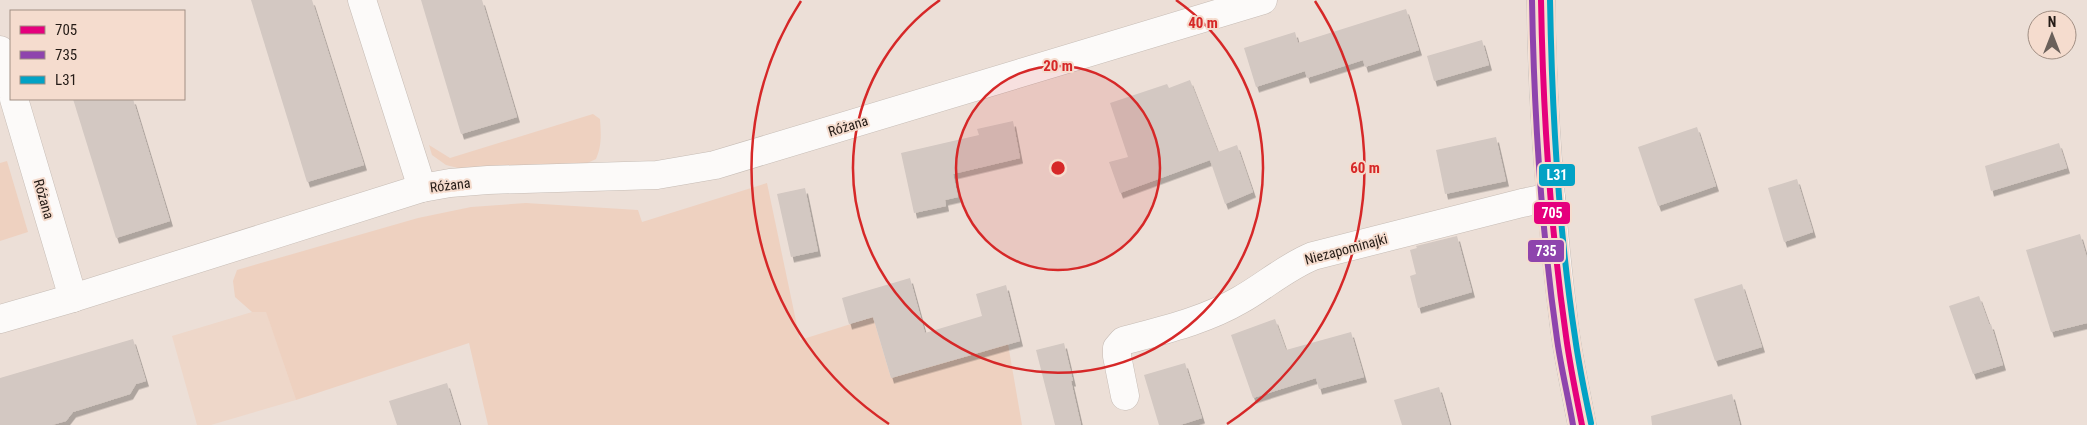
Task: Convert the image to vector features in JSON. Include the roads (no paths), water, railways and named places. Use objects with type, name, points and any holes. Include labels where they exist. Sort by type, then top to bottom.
[{"type":"street","name":"Różana","points":[[362,0],[422,188]]},
{"type":"street","name":"Różana","points":[[0,319],[73,298],[422,188],[450,183],[479,181],[657,175],[715,164],[1263,0]]},
{"type":"street","points":[[1541,0],[1551,197],[1564,326],[1582,425]]},
{"type":"street","points":[[0,50],[10,85]]},
{"type":"street","name":"Różana","points":[[14,100],[73,298]]},
{"type":"street","name":"Niezapominajki","points":[[1125,396],[1117,356],[1117,348],[1123,341],[1191,323],[1241,300],[1297,262],[1313,256],[1551,197]]}]
